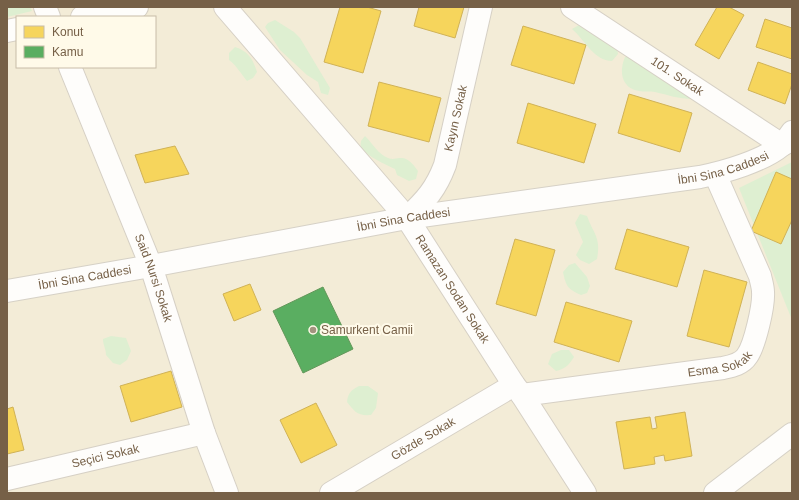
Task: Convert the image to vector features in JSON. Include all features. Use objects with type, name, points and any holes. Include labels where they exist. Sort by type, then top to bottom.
[{"type":"street","points":[[87,16],[136,7]]},
{"type":"street","name":"Ramazan Sodan Sokak","points":[[225,7],[407,218],[584,493]]},
{"type":"street","name":"Kayın Sokak","points":[[407,218],[424,202],[440,180],[445,165],[481,7]]},
{"type":"street","name":"101. Sokak","points":[[572,7],[789,139]]},
{"type":"street","name":"Said Nursi Sokak","points":[[70,68],[151,266],[204,433],[227,493]]},
{"type":"street","name":"İbni Sina Caddesi","points":[[7,291],[151,266],[407,218],[683,180],[715,174],[748,163],[789,139]]},
{"type":"street","name":"Esma Sokak","points":[[518,390],[722,368],[738,364],[747,356],[754,341],[761,312],[763,292],[760,276],[715,174]]},
{"type":"street","name":"Gözde Sokak","points":[[331,493],[518,390]]},
{"type":"street","name":"Seçici Sokak","points":[[7,479],[204,433]]},
{"type":"street","points":[[715,493],[792,434]]},
{"type":"shaded area","points":[[7,7],[792,7],[792,493],[7,493]]},
{"type":"green space","points":[[7,7],[30,7],[32,11],[7,17]]},
{"type":"green space","points":[[275,20],[294,32],[300,38],[330,88],[328,95],[321,93],[318,82],[307,75],[280,50],[265,27],[268,23]]},
{"type":"green space","points":[[579,25],[617,47],[618,54],[612,61],[600,58],[590,49],[572,29]]},
{"type":"green space","points":[[235,47],[247,53],[252,59],[257,72],[253,78],[247,81],[237,67],[229,60],[229,53]]},
{"type":"green space","points":[[633,55],[691,90],[692,99],[678,98],[655,92],[639,91],[628,86],[623,78],[622,68],[625,57]]},
{"type":"green space","points":[[365,136],[384,156],[392,159],[403,158],[415,166],[418,171],[416,179],[409,181],[397,175],[395,169],[376,160],[366,153],[361,147],[361,141]]},
{"type":"green space","points":[[792,162],[792,320],[739,188]]},
{"type":"green space","points":[[580,214],[587,216],[596,236],[598,246],[597,259],[589,264],[580,260],[576,255],[583,242],[575,223]]},
{"type":"green space","points":[[575,263],[587,277],[590,286],[587,293],[581,295],[568,287],[563,272],[569,265]]},
{"type":"green space","points":[[111,336],[126,338],[131,351],[127,360],[120,365],[113,363],[106,355],[103,339]]},
{"type":"green space","points":[[561,350],[569,350],[574,357],[566,366],[556,371],[548,364],[552,354]]},
{"type":"green space","points":[[359,386],[368,386],[378,393],[376,408],[371,415],[362,415],[357,413],[347,402],[350,392]]},
{"type":"building: Konut","points":[[340,7],[367,7],[381,11],[363,73],[324,62]]},
{"type":"building: Konut","points":[[419,7],[464,7],[455,38],[414,26]]},
{"type":"building: Konut","points":[[717,7],[729,7],[744,15],[719,59],[695,45]]},
{"type":"building: Konut","points":[[765,19],[792,28],[792,59],[756,47]]},
{"type":"building: Konut","points":[[523,26],[586,45],[574,84],[511,65]]},
{"type":"building: Konut","points":[[758,62],[792,74],[792,84],[785,104],[748,90]]},
{"type":"building: Konut","points":[[379,82],[441,98],[429,142],[368,126]]},
{"type":"building: Konut","points":[[629,94],[692,113],[680,152],[618,133]]},
{"type":"building: Konut","points":[[528,103],[596,124],[584,163],[517,143]]},
{"type":"building: Konut","points":[[175,146],[189,174],[145,183],[135,155]]},
{"type":"building: Konut","points":[[776,172],[792,179],[792,220],[781,244],[751,231]]},
{"type":"building: Konut","points":[[627,229],[689,247],[677,287],[615,269]]},
{"type":"building: Konut","points":[[515,239],[555,250],[536,316],[496,304]]},
{"type":"building: Konut","points":[[704,270],[747,282],[729,347],[687,336]]},
{"type":"building: Konut","points":[[250,284],[261,310],[234,321],[223,294]]},
{"type":"building: Konut","points":[[566,302],[632,321],[619,362],[554,342]]},
{"type":"building: Konut","points":[[171,371],[182,407],[131,422],[120,386]]},
{"type":"building: Konut","points":[[316,403],[337,445],[301,463],[280,420]]},
{"type":"building: Konut","points":[[13,407],[24,450],[7,454],[7,409]]},
{"type":"building: Konut","points":[[685,412],[692,456],[665,461],[664,455],[654,457],[655,464],[624,469],[616,422],[650,417],[652,429],[657,428],[655,417]]},
{"type":"building: Kamu","name":"Samurkent Camii","points":[[323,287],[353,349],[303,373],[273,311]]},
{"type":"place","name":"Samurkent Camii","points":[[313,330]]}]
